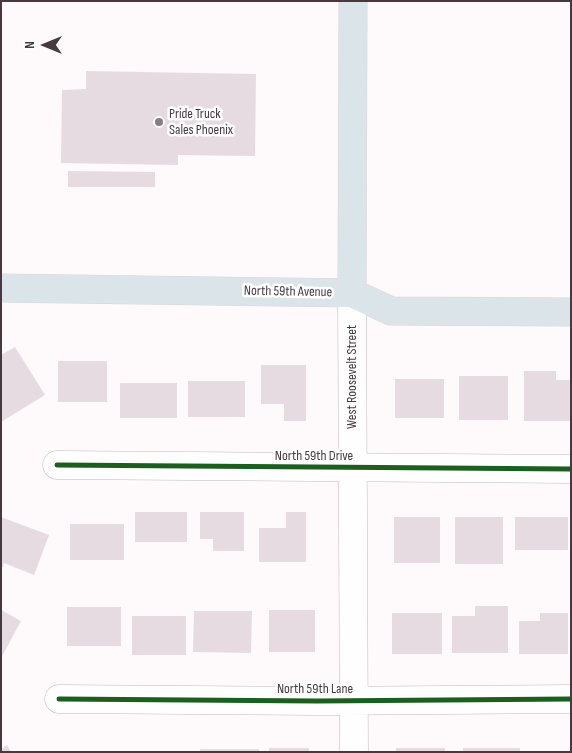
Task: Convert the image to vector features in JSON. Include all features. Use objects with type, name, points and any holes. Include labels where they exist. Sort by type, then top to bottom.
[{"type":"main road","name":"West Roosevelt Street","points":[[352,293],[353,1]]},
{"type":"main road","name":"North 59th Avenue","points":[[1,288],[352,293],[391,311],[571,312]]},
{"type":"street","name":"West Roosevelt Street","points":[[352,293],[354,752]]},
{"type":"street","name":"North 59th Drive","points":[[57,465],[571,469]]},
{"type":"street","name":"North 59th Lane","points":[[59,699],[571,699]]},
{"type":"building","name":"Pride Truck Sales Phoenix","points":[[86,71],[256,74],[255,156],[178,155],[178,165],[61,163],[62,90],[86,89]]},
{"type":"building","points":[[68,171],[155,172],[155,187],[68,187]]},
{"type":"building","points":[[15,347],[45,395],[1,422],[1,355]]},
{"type":"building","points":[[58,361],[107,361],[107,402],[58,402]]},
{"type":"building","points":[[261,365],[306,365],[306,421],[284,421],[284,404],[261,404]]},
{"type":"building","points":[[524,371],[556,371],[556,380],[571,380],[571,421],[524,421]]},
{"type":"building","points":[[459,376],[508,376],[508,420],[459,420]]},
{"type":"building","points":[[395,379],[444,379],[444,418],[395,418]]},
{"type":"building","points":[[188,381],[245,381],[245,417],[188,417]]},
{"type":"building","points":[[120,383],[177,383],[177,418],[120,418]]},
{"type":"building","points":[[135,512],[187,512],[187,542],[135,542]]},
{"type":"building","points":[[200,512],[244,512],[244,551],[213,551],[213,539],[200,539]]},
{"type":"building","points":[[286,512],[306,512],[306,562],[259,562],[259,528],[286,528]]},
{"type":"building","points":[[1,517],[49,535],[34,575],[4,563],[1,571]]},
{"type":"building","points":[[394,517],[440,517],[440,563],[394,563]]},
{"type":"building","points":[[455,517],[503,517],[503,564],[455,564]]},
{"type":"building","points":[[515,517],[568,517],[568,550],[515,550]]},
{"type":"building","points":[[70,524],[124,524],[124,560],[70,560]]},
{"type":"building","points":[[475,606],[508,606],[508,653],[452,653],[452,616],[475,616]]},
{"type":"building","points":[[67,607],[121,607],[121,646],[67,646]]},
{"type":"building","points":[[1,610],[21,621],[1,658]]},
{"type":"building","points":[[269,610],[315,610],[315,652],[269,652]]},
{"type":"building","points":[[194,611],[252,611],[251,653],[193,652]]},
{"type":"building","points":[[392,613],[442,613],[442,654],[392,654]]},
{"type":"building","points":[[540,613],[568,613],[568,654],[519,654],[519,621],[540,621]]},
{"type":"building","points":[[132,616],[186,616],[186,655],[132,655]]},
{"type":"building","points":[[7,745],[11,752],[1,752],[1,749]]},
{"type":"building","points":[[269,748],[309,748],[309,752],[269,752]]},
{"type":"building","points":[[396,748],[445,748],[445,752],[396,752]]},
{"type":"building","points":[[463,748],[520,748],[520,752],[463,752]]},
{"type":"building","points":[[200,749],[259,749],[259,752],[200,752]]},
{"type":"cycle path","points":[[57,465],[571,469]]},
{"type":"cycle path","points":[[59,699],[317,701],[571,699]]},
{"type":"place","name":"Pride Truck Sales Phoenix","points":[[159,122]]}]
